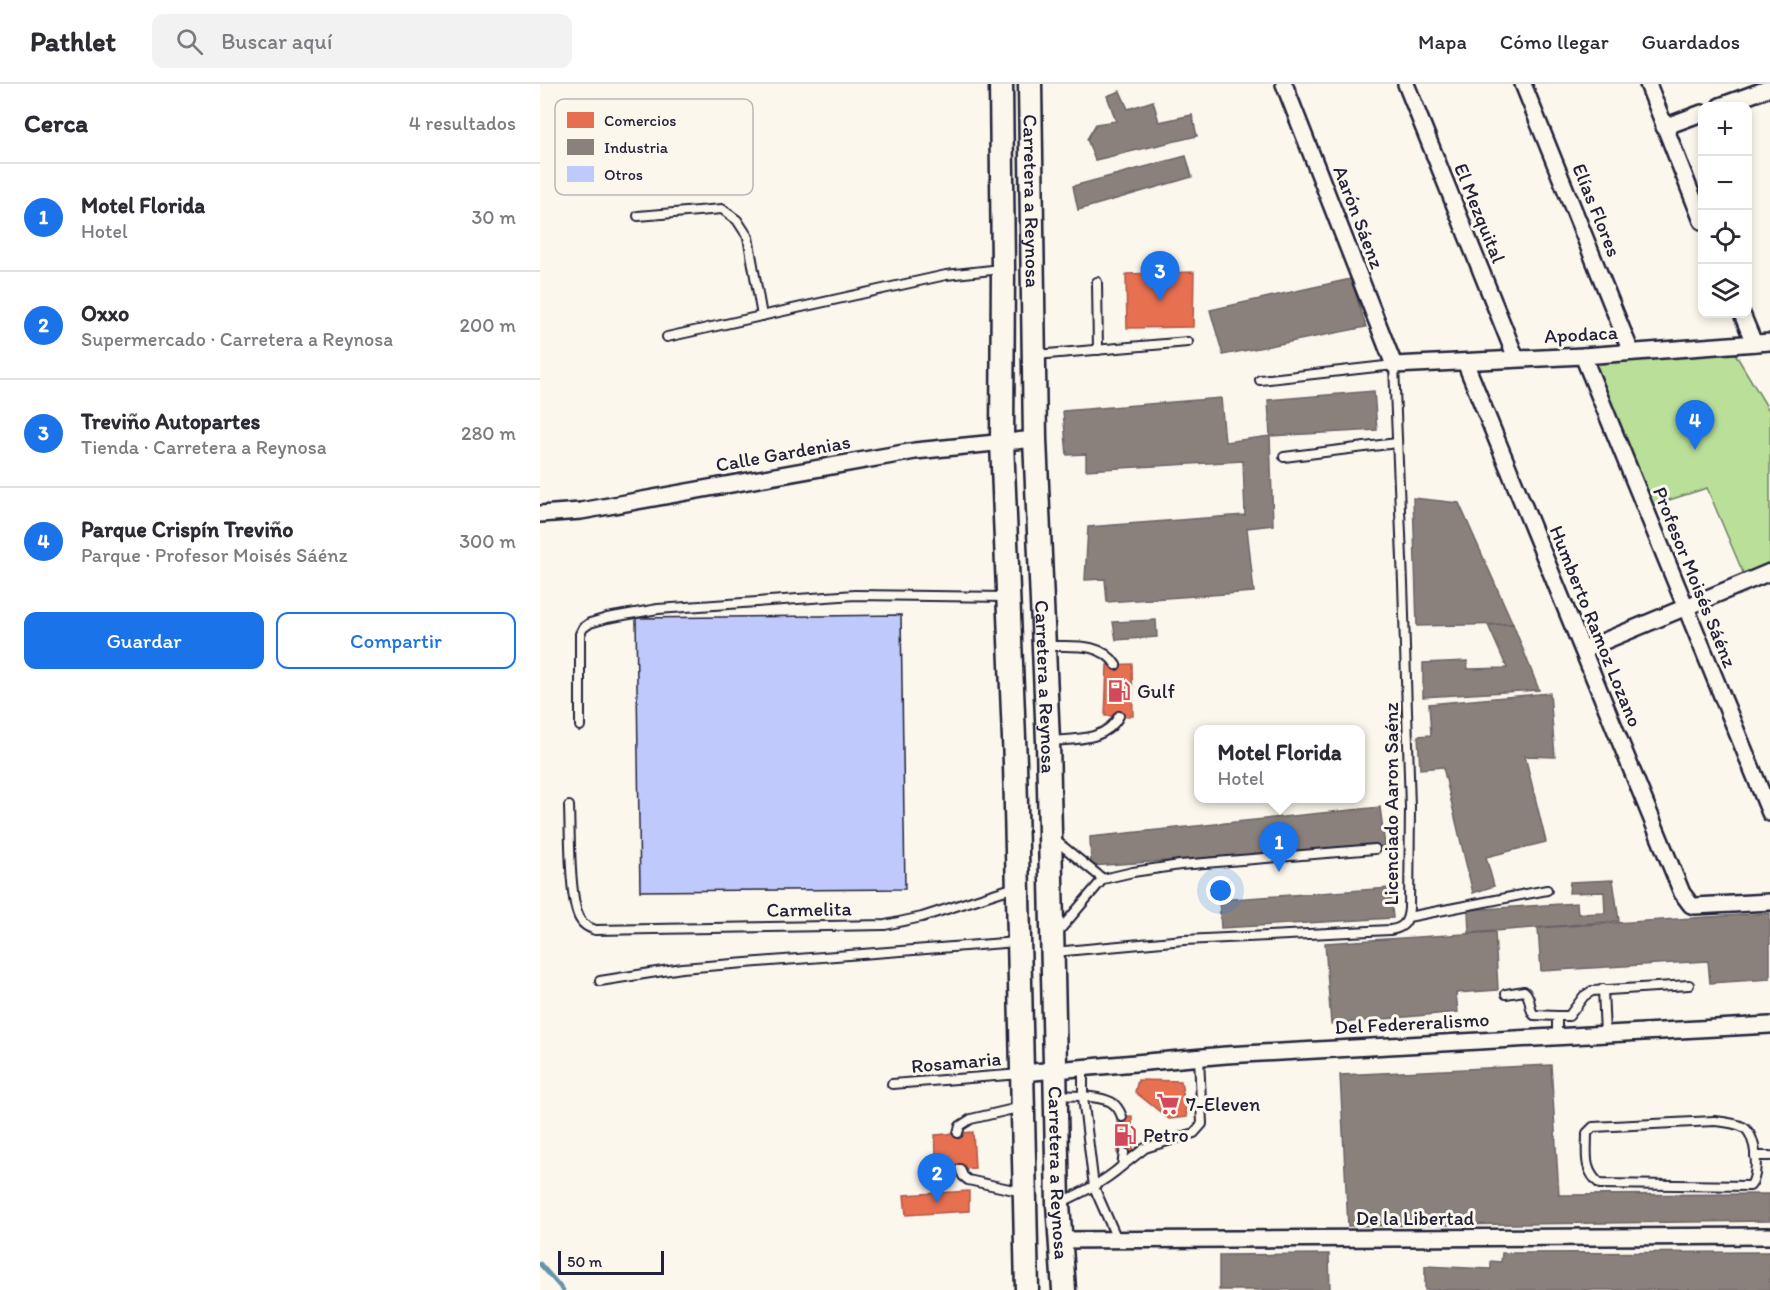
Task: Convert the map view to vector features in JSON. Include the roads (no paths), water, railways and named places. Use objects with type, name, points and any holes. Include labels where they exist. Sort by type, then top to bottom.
[{"type":"main road","name":"Carretera a Reynosa","points":[[1001,84],[1002,442],[1015,763],[1028,1290]]},
{"type":"main road","name":"Carretera a Reynosa","points":[[1030,84],[1035,439],[1048,741],[1058,1204],[1064,1290]]},
{"type":"street","name":"Aarón Sáenz","points":[[1284,84],[1394,365]]},
{"type":"street","name":"El Mezquital","points":[[1406,84],[1516,358]]},
{"type":"street","name":"Elías Flores","points":[[1523,84],[1631,352]]},
{"type":"street","points":[[1648,84],[1698,211]]},
{"type":"street","points":[[1732,102],[1767,90]]},
{"type":"street","points":[[1664,127],[1698,114]]},
{"type":"street","points":[[1745,318],[1762,343]]},
{"type":"street","name":"Apodaca","points":[[1394,365],[1583,356],[1762,343]]},
{"type":"street","name":"Profesor Moisés Sáénz","points":[[1583,356],[1770,813]]},
{"type":"street","name":"Humberto Ramoz Lozano","points":[[1465,362],[1682,893],[1691,905],[1702,907],[1770,902]]},
{"type":"street","name":"Calle Gardenias","points":[[540,514],[581,511],[915,451],[1035,439]]},
{"type":"street","points":[[1583,650],[1770,572]]},
{"type":"street","name":"Del Federeralismo","points":[[1022,1073],[1198,1057],[1770,1025]]},
{"type":"street","name":"De la Libertad","points":[[1060,1240],[1770,1236]]},
{"type":"lane","points":[[638,216],[722,209],[737,220],[748,237],[762,316]]},
{"type":"lane","points":[[667,337],[946,275],[1003,268]]},
{"type":"lane","points":[[1097,282],[1098,350]]},
{"type":"lane","points":[[1034,356],[1188,342]]},
{"type":"lane","points":[[1260,380],[1394,365]]},
{"type":"lane","name":"Licenciado Aaron Saénz","points":[[1053,945],[1390,930],[1403,926],[1408,917],[1410,807],[1404,583],[1394,365]]},
{"type":"lane","points":[[1284,457],[1397,443]]},
{"type":"lane","points":[[580,726],[580,634],[583,628],[598,620],[658,609],[855,596],[1008,597]]},
{"type":"lane","points":[[1044,646],[1093,648],[1104,651],[1112,657],[1116,665]]},
{"type":"lane","points":[[1048,741],[1090,738],[1115,724],[1119,716]]},
{"type":"lane","name":"Carmelita","points":[[570,806],[573,893],[576,908],[581,921],[595,930],[885,925],[922,917],[1018,886]]},
{"type":"lane","points":[[1050,835],[1103,879]]},
{"type":"lane","points":[[1053,945],[1103,879],[1180,865],[1375,849]]},
{"type":"lane","points":[[1408,917],[1547,890]]},
{"type":"lane","points":[[600,981],[682,968],[1019,942]]},
{"type":"lane","points":[[1506,994],[1524,991],[1528,995],[1534,1015],[1569,1016],[1587,993],[1603,989],[1689,985]]},
{"type":"lane","points":[[1603,989],[1605,1034]]},
{"type":"lane","points":[[1557,1016],[1557,1036]]},
{"type":"lane","points":[[1058,1204],[1113,1175],[1144,1148],[1194,1133],[1202,1124],[1198,1057]]},
{"type":"lane","points":[[1083,1067],[1083,1097],[1094,1186],[1117,1239]]},
{"type":"lane","name":"Rosamaria","points":[[892,1084],[1022,1073]]},
{"type":"lane","points":[[1057,1095],[1112,1102],[1122,1117]]},
{"type":"lane","points":[[958,1133],[960,1126],[971,1119],[1023,1107]]},
{"type":"lane","points":[[1714,1121],[1730,1123],[1746,1128],[1753,1138],[1755,1156],[1755,1180],[1750,1186],[1600,1184],[1592,1177],[1587,1167],[1587,1133],[1593,1127],[1605,1126],[1714,1121]]},
{"type":"lane","points":[[1122,1166],[1124,1153]]},
{"type":"lane","points":[[1755,1156],[1770,1156]]},
{"type":"lane","points":[[960,1169],[968,1180],[1024,1192]]},
{"type":"waterway","points":[[540,1264],[563,1290]]},
{"type":"place","name":"Treviño Autopartes","points":[[1160,301]]},
{"type":"place","name":"Parque Crispín Treviño","points":[[1695,450]]},
{"type":"place","name":"Gulf","points":[[1119,691]]},
{"type":"place","name":"Motel Florida","points":[[1279,872]]},
{"type":"place","name":"7-Eleven","points":[[1168,1104]]},
{"type":"place","name":"Petro","points":[[1125,1135]]},
{"type":"place","name":"Oxxo","points":[[937,1203]]}]
